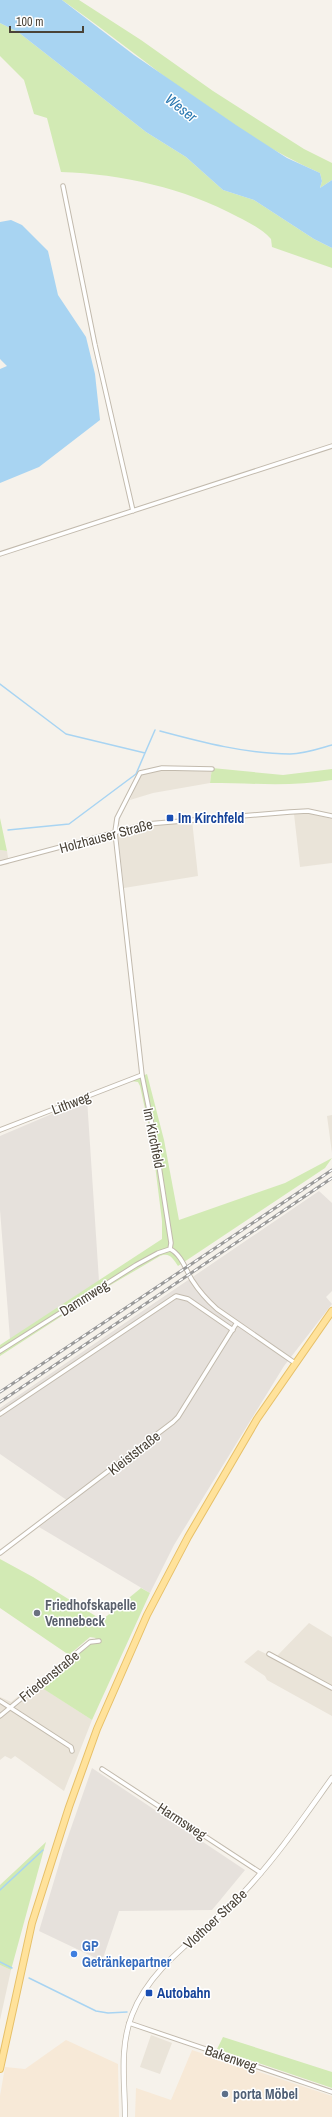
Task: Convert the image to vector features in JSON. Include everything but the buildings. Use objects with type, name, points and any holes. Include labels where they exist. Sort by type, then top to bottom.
[{"type":"main road","points":[[0,2069],[32,1923],[69,1806],[97,1729],[147,1615],[188,1537],[257,1419],[332,1311]]},
{"type":"street","points":[[63,186],[95,345],[132,511]]},
{"type":"street","points":[[0,554],[332,446]]},
{"type":"street","name":"Im Kirchfeld","points":[[170,1249],[171,1243],[160,1168],[142,1075],[115,832],[117,818],[140,773],[162,768],[212,769]]},
{"type":"street","name":"Holzhauser Straße","points":[[0,863],[147,824],[231,816],[308,811],[332,816]]},
{"type":"street","name":"Lithweg","points":[[0,1130],[142,1075]]},
{"type":"street","points":[[170,1249],[179,1257],[193,1281],[207,1300],[236,1324],[295,1363]]},
{"type":"street","name":"Dammweg","points":[[0,1351],[136,1266],[158,1253],[170,1249]]},
{"type":"street","points":[[0,1414],[176,1296],[188,1299],[233,1330]]},
{"type":"street","name":"Kleiststraße","points":[[0,1553],[172,1423],[178,1417],[236,1324]]},
{"type":"street","name":"Friedenstraße","points":[[0,1716],[90,1642],[100,1641]]},
{"type":"street","points":[[269,1654],[332,1688]]},
{"type":"street","points":[[0,1701],[70,1747],[72,1751]]},
{"type":"street","name":"Harmsweg","points":[[102,1769],[261,1873]]},
{"type":"street","name":"Vlothoer Straße","points":[[125,2117],[123,2053],[129,2023],[138,2002],[149,1983],[164,1965],[216,1919],[261,1873],[332,1778]]},
{"type":"street","name":"Bakenweg","points":[[129,2023],[332,2092]]},
{"type":"shaded area","points":[[180,766],[212,768],[210,783],[153,793],[130,800],[141,771],[151,768]]},
{"type":"shaded area","points":[[308,813],[332,819],[332,863],[300,867],[294,814]]},
{"type":"shaded area","points":[[192,820],[198,876],[124,888],[118,835],[147,826]]},
{"type":"shaded area","points":[[0,850],[7,851],[9,864],[0,866]]},
{"type":"shaded area","points":[[87,1099],[99,1281],[10,1339],[0,1210],[0,1136]]},
{"type":"shaded area","points":[[332,1115],[332,1153],[327,1116]]},
{"type":"shaded area","points":[[319,1191],[332,1203],[332,1291],[326,1297],[332,1304],[284,1366],[174,1545],[150,1593],[39,1527],[71,1503],[0,1454],[0,1408]]},
{"type":"shaded area","points":[[309,1623],[332,1637],[332,1716],[267,1680],[265,1676],[244,1662],[258,1650],[275,1658]]},
{"type":"shaded area","points":[[35,1683],[92,1720],[64,1791],[15,1756],[11,1759],[5,1756],[0,1760],[0,1697],[11,1702]]},
{"type":"shaded area","points":[[92,1768],[245,1870],[212,1910],[119,1911],[102,1961],[39,1931],[63,1851]]},
{"type":"shaded area","points":[[0,1965],[11,1970],[0,2020]]},
{"type":"shaded area","points":[[151,2035],[172,2043],[160,2074],[140,2067]]},
{"type":"shaded area","points":[[66,2040],[118,2064],[119,2117],[0,2117],[0,2096],[5,2067],[25,2069]]},
{"type":"shaded area","points":[[192,2050],[332,2096],[332,2117],[135,2117],[136,2088],[171,2100]]},
{"type":"green space","points":[[62,0],[79,0],[141,40],[213,91],[304,149],[332,163],[332,180],[320,188],[322,181],[320,173],[285,156],[219,116]]},
{"type":"green space","points":[[0,23],[18,32],[146,132],[186,157],[223,190],[254,200],[314,239],[332,248],[332,268],[272,247],[271,239],[256,226],[196,198],[152,184],[130,179],[84,173],[61,172],[47,118],[34,114],[24,80],[0,56]]},
{"type":"green space","points":[[212,768],[283,775],[332,769],[332,780],[286,784],[210,783]]},
{"type":"green space","points":[[0,818],[7,851],[0,850]]},
{"type":"green space","points":[[147,1074],[164,1140],[179,1220],[285,1183],[332,1158],[325,1168],[178,1266],[169,1256],[160,1256],[102,1290],[0,1356],[0,1345],[162,1239],[162,1221],[152,1141],[140,1086],[138,1082],[131,1081]]},
{"type":"green space","points":[[0,1559],[33,1577],[102,1620],[141,1588],[150,1593],[92,1720],[39,1686],[96,1638],[90,1637],[69,1655],[0,1608]]},
{"type":"green space","points":[[46,1842],[11,1970],[0,1965],[0,1885]]},
{"type":"green space","points":[[223,2037],[332,2072],[332,2088],[217,2049]]},
{"type":"water","name":"Weser","points":[[0,0],[62,0],[134,55],[236,125],[287,158],[320,173],[322,181],[320,188],[332,180],[332,248],[314,239],[254,200],[223,190],[186,157],[146,132],[18,32],[0,23]]},
{"type":"water","points":[[11,220],[22,225],[48,251],[58,295],[86,337],[95,374],[100,420],[39,467],[0,483],[0,369],[7,366],[0,359],[0,222]]},
{"type":"waterway","points":[[0,684],[66,734],[145,753],[155,730]]},
{"type":"waterway","points":[[160,731],[224,747],[257,752],[290,754],[311,751],[332,745]]},
{"type":"waterway","points":[[8,830],[69,824],[136,774],[145,753]]},
{"type":"waterway","points":[[0,1890],[43,1850]]},
{"type":"waterway","points":[[0,1962],[12,1968]]},
{"type":"waterway","points":[[29,1978],[96,2011],[108,2013],[127,2012]]},
{"type":"railway","points":[[0,1392],[332,1170]]},
{"type":"railway","points":[[0,1402],[332,1178]]},
{"type":"place","name":"Im Kirchfeld","points":[[170,818]]},
{"type":"place","name":"Friedhofskapelle Vennebeck","points":[[37,1613]]},
{"type":"place","name":"GP Getränkepartner","points":[[74,1954]]},
{"type":"place","name":"Autobahn","points":[[149,1993]]},
{"type":"place","name":"porta Möbel","points":[[225,2094]]}]
